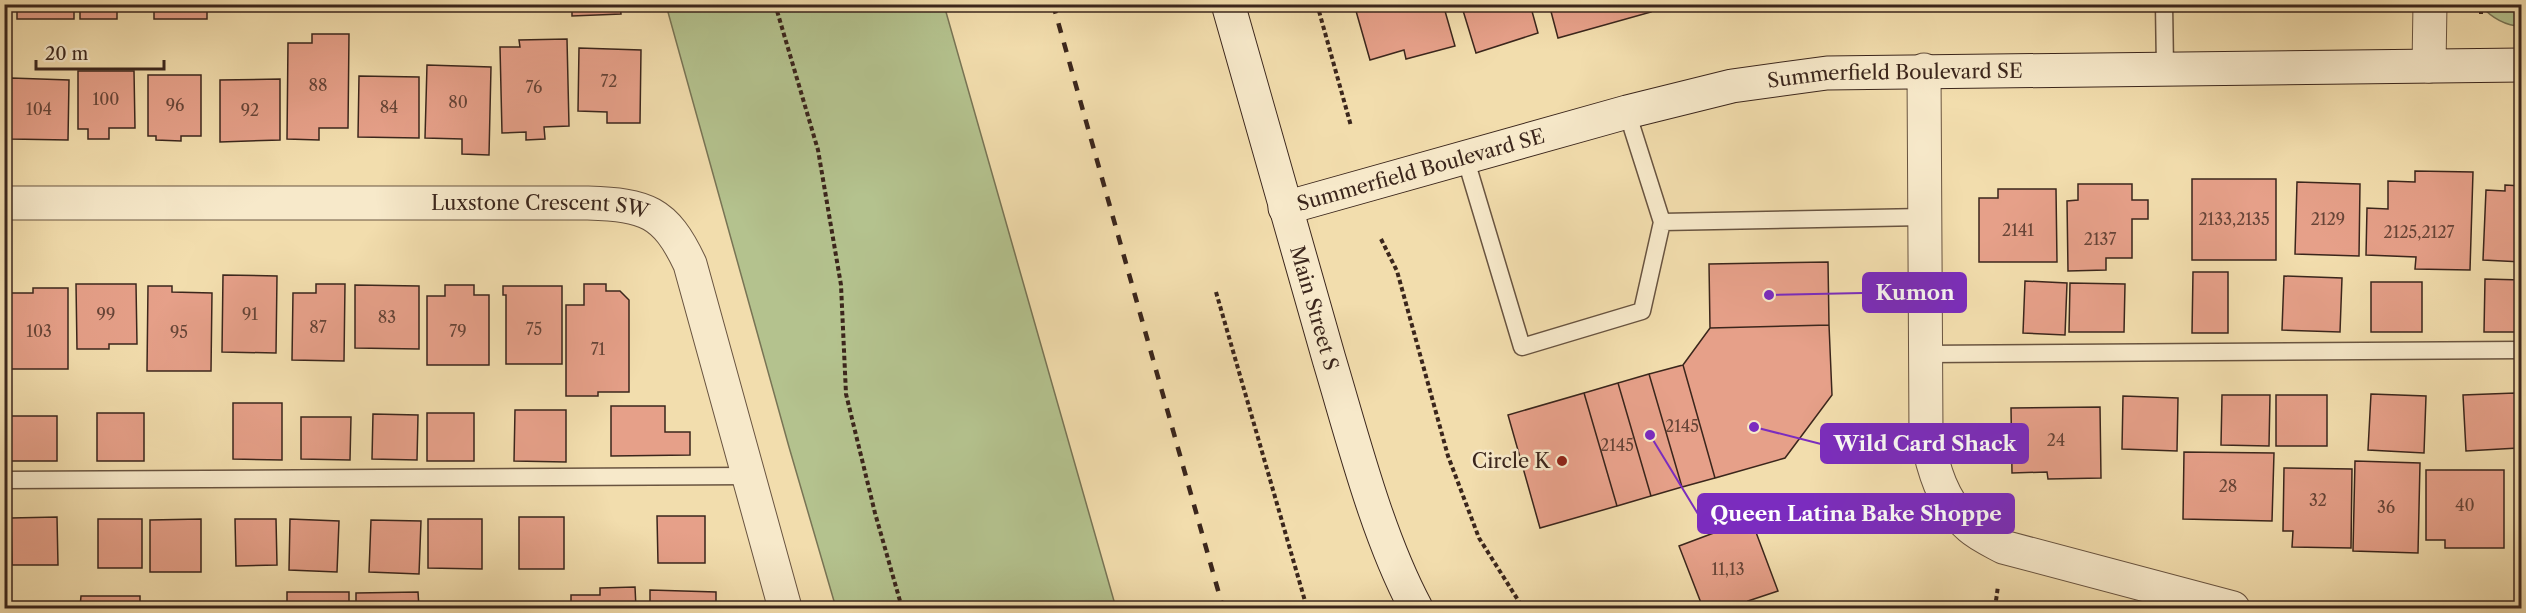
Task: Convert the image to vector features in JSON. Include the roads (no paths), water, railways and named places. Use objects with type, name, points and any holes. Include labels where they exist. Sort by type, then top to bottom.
[{"type":"street","name":"Main Street S","points":[[1228,4],[1355,447],[1405,589],[1416,609]]},
{"type":"street","points":[[2429,66],[2430,4]]},
{"type":"street","name":"Summerfield Boulevard SE","points":[[1285,208],[1627,112],[1732,86],[1827,72],[2522,65]]},
{"type":"street","points":[[1924,70],[1926,434],[1933,465],[1946,500],[1970,527],[2012,550],[2233,609]]},
{"type":"street","name":"Luxstone Crescent SW","points":[[4,203],[588,203],[623,204],[657,216],[675,234],[690,264],[785,609]]},
{"type":"lane","points":[[2164,4],[2165,68]]},
{"type":"lane","points":[[1465,157],[1522,346],[1642,311],[1662,222],[1627,112]]},
{"type":"lane","points":[[1662,222],[1924,217]]},
{"type":"lane","points":[[1925,354],[2522,350]]},
{"type":"lane","points":[[4,480],[748,476]]},
{"type":"railway","points":[[1053,4],[1223,608]]},
{"type":"place","name":"Kumon","points":[[1769,295]]},
{"type":"place","name":"Wild Card Shack","points":[[1754,427]]},
{"type":"place","name":"Queen Latina Bake Shoppe","points":[[1650,435]]},
{"type":"place","name":"Circle K","points":[[1562,461]]}]
